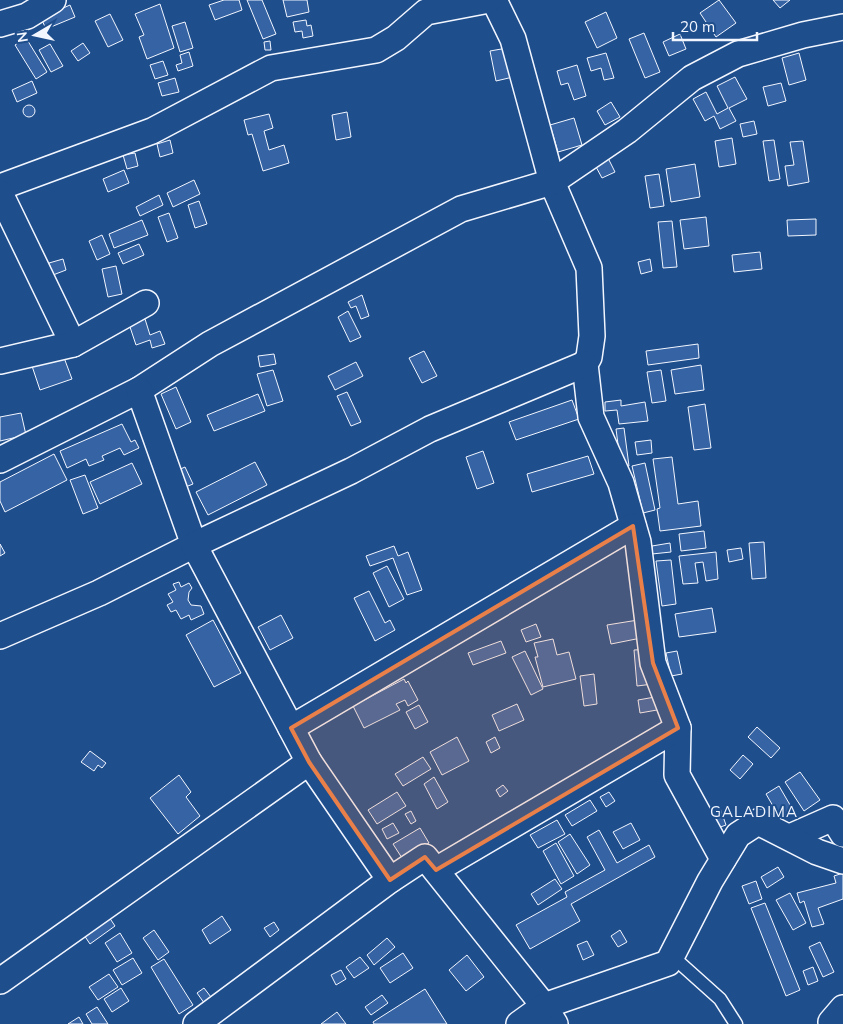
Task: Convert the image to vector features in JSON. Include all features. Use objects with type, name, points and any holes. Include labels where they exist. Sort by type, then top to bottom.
[{"type":"street","points":[[0,24],[27,16],[53,0]]},
{"type":"street","points":[[0,187],[152,131],[271,68],[376,50],[396,38],[426,12],[489,0]]},
{"type":"street","points":[[0,636],[99,593],[351,471],[430,429],[585,364],[590,357],[592,336],[589,268],[552,182],[513,39],[494,0]]},
{"type":"street","points":[[0,460],[139,390],[210,344],[460,209],[552,182],[628,131],[692,78],[722,62],[738,54],[803,35],[843,27]]},
{"type":"street","points":[[0,193],[73,344]]},
{"type":"street","points":[[0,361],[73,344],[146,303]]},
{"type":"street","points":[[585,364],[591,417],[621,483],[638,542],[653,663],[678,728],[677,775],[723,859]]},
{"type":"street","points":[[139,390],[194,546],[309,762],[390,880]]},
{"type":"street","points":[[291,728],[634,526]]},
{"type":"street","points":[[436,870],[678,728]]},
{"type":"street","points":[[0,981],[309,762]]},
{"type":"street","points":[[790,837],[833,818],[843,834]]},
{"type":"street","points":[[519,1024],[549,1015],[668,963],[723,859],[738,835],[758,822],[817,852],[843,861]]},
{"type":"street","points":[[196,1024],[390,880],[425,857],[549,1015]]},
{"type":"lane","points":[[672,956],[720,999],[736,1024]]},
{"type":"highlighted area","points":[[633,526],[653,663],[678,728],[436,870],[425,857],[390,880],[309,762],[291,728]]},
{"type":"building","points":[[224,0],[239,0],[242,10],[215,20],[209,5]]},
{"type":"building","points":[[247,0],[262,0],[276,34],[263,39]]},
{"type":"building","points":[[283,0],[307,0],[309,12],[287,17]]},
{"type":"building","points":[[719,0],[736,23],[716,37],[700,13]]},
{"type":"building","points":[[773,0],[790,0],[780,8]]},
{"type":"building","points":[[160,4],[174,48],[147,59],[139,37],[144,35],[135,14]]},
{"type":"building","points":[[70,5],[75,17],[46,29],[41,18]]},
{"type":"building","points":[[606,12],[617,38],[597,48],[585,22]]},
{"type":"building","points":[[110,14],[123,40],[108,47],[95,21]]},
{"type":"building","points":[[306,20],[307,26],[311,25],[313,36],[303,38],[302,31],[295,32],[293,22]]},
{"type":"building","points":[[185,22],[193,48],[180,52],[172,26]]},
{"type":"building","points":[[644,33],[660,72],[645,78],[629,39]]},
{"type":"building","points":[[680,34],[686,49],[669,56],[663,42]]},
{"type":"building","points":[[26,38],[47,72],[36,79],[15,45]]},
{"type":"building","points":[[270,41],[271,50],[265,50],[264,42]]},
{"type":"building","points":[[83,43],[90,53],[78,61],[71,51]]},
{"type":"building","points":[[50,44],[63,66],[51,72],[39,50]]},
{"type":"building","points":[[507,48],[513,77],[496,81],[490,51]]},
{"type":"building","points":[[189,52],[193,66],[178,71],[176,65],[182,63],[180,55]]},
{"type":"building","points":[[606,53],[614,78],[604,80],[601,68],[591,71],[587,58]]},
{"type":"building","points":[[799,53],[806,80],[789,85],[782,58]]},
{"type":"building","points":[[163,61],[168,75],[155,79],[150,65]]},
{"type":"building","points":[[577,65],[586,96],[574,100],[568,83],[561,85],[557,71]]},
{"type":"building","points":[[735,77],[747,99],[729,108],[736,121],[720,129],[714,116],[705,121],[693,99],[706,92],[717,114],[728,108],[717,86]]},
{"type":"building","points":[[175,78],[179,92],[162,96],[158,83]]},
{"type":"building","points":[[32,81],[37,93],[17,102],[12,90]]},
{"type":"building","points":[[781,83],[786,101],[768,106],[763,87]]},
{"type":"building","points":[[611,102],[620,117],[605,125],[597,111]]},
{"type":"building","points":[[27,105],[31,105],[35,111],[31,117],[27,117],[23,113],[23,109]]},
{"type":"building","points":[[347,112],[351,137],[336,140],[332,115]]},
{"type":"building","points":[[269,114],[273,128],[264,131],[269,150],[284,145],[289,163],[263,171],[252,134],[248,135],[244,120]]},
{"type":"building","points":[[574,118],[582,145],[558,152],[550,125]]},
{"type":"building","points":[[754,121],[757,134],[743,137],[740,124]]},
{"type":"building","points":[[732,138],[736,164],[719,167],[715,141]]},
{"type":"building","points":[[170,140],[173,153],[160,157],[157,144]]},
{"type":"building","points":[[774,140],[780,179],[769,181],[763,141]]},
{"type":"building","points":[[803,141],[809,182],[788,186],[785,166],[794,165],[790,142]]},
{"type":"building","points":[[135,153],[138,166],[127,169],[123,155]]},
{"type":"building","points":[[608,158],[615,172],[602,178],[595,165]]},
{"type":"building","points":[[695,164],[700,197],[671,202],[666,169]]},
{"type":"building","points":[[124,170],[129,183],[108,192],[103,179]]},
{"type":"building","points":[[659,174],[664,206],[650,208],[645,176]]},
{"type":"building","points":[[194,180],[200,194],[173,207],[167,193]]},
{"type":"building","points":[[159,195],[163,205],[140,216],[136,207]]},
{"type":"building","points":[[199,201],[207,224],[195,228],[188,205]]},
{"type":"building","points":[[169,213],[178,238],[167,242],[158,217]]},
{"type":"building","points":[[706,217],[709,246],[684,249],[680,220]]},
{"type":"building","points":[[816,219],[816,235],[788,236],[787,220]]},
{"type":"building","points":[[142,220],[148,235],[114,248],[109,234]]},
{"type":"building","points":[[672,221],[677,267],[663,268],[658,222]]},
{"type":"building","points":[[102,235],[110,254],[97,260],[89,241]]},
{"type":"building","points":[[139,244],[144,255],[123,264],[118,253]]},
{"type":"building","points":[[760,252],[762,269],[734,272],[732,255]]},
{"type":"building","points":[[63,259],[66,270],[53,275],[49,263]]},
{"type":"building","points":[[650,259],[652,271],[641,274],[638,262]]},
{"type":"building","points":[[116,266],[122,294],[108,297],[102,269]]},
{"type":"building","points":[[362,295],[369,316],[361,319],[356,306],[351,308],[348,302]]},
{"type":"building","points":[[348,311],[361,337],[350,342],[338,317]]},
{"type":"building","points":[[145,319],[150,335],[160,331],[165,344],[152,348],[150,340],[136,345],[129,324]]},
{"type":"building","points":[[698,344],[699,358],[648,365],[646,351]]},
{"type":"building","points":[[424,351],[437,376],[422,383],[409,358]]},
{"type":"building","points":[[274,354],[276,364],[260,367],[258,356]]},
{"type":"building","points":[[63,355],[72,379],[40,390],[32,366]]},
{"type":"building","points":[[356,362],[363,376],[335,390],[328,376]]},
{"type":"building","points":[[701,365],[704,390],[675,394],[671,370]]},
{"type":"building","points":[[273,370],[283,401],[267,406],[257,374]]},
{"type":"building","points":[[661,370],[666,401],[652,403],[647,372]]},
{"type":"building","points":[[176,387],[191,422],[176,429],[161,394]]},
{"type":"building","points":[[347,392],[361,422],[351,426],[337,396]]},
{"type":"building","points":[[258,394],[265,411],[214,431],[207,415]]},
{"type":"building","points":[[572,400],[579,419],[516,440],[509,422]]},
{"type":"building","points":[[621,400],[621,406],[645,402],[648,421],[619,424],[617,410],[605,411],[605,402]]},
{"type":"building","points":[[705,404],[711,448],[694,450],[688,407]]},
{"type":"building","points":[[21,413],[26,435],[0,441],[0,417]]},
{"type":"building","points":[[122,424],[131,442],[135,440],[139,448],[124,455],[120,448],[102,456],[104,460],[89,466],[86,459],[67,468],[60,451]]},
{"type":"building","points":[[624,428],[629,466],[621,467],[616,429]]},
{"type":"building","points":[[651,440],[652,453],[637,455],[635,442]]},
{"type":"building","points":[[483,451],[494,483],[477,489],[466,457]]},
{"type":"building","points":[[54,454],[67,480],[5,512],[0,501],[0,482]]},
{"type":"building","points":[[588,456],[594,474],[532,492],[527,474]]},
{"type":"building","points":[[672,457],[678,504],[698,501],[701,526],[660,531],[657,509],[660,508],[653,459]]},
{"type":"building","points":[[255,462],[267,485],[208,515],[196,492]]},
{"type":"building","points":[[132,463],[142,484],[100,504],[90,482]]},
{"type":"building","points":[[645,463],[655,510],[643,513],[632,466]]},
{"type":"building","points":[[185,467],[193,484],[183,488],[176,471]]},
{"type":"building","points":[[85,475],[98,508],[83,514],[70,480]]},
{"type":"building","points":[[704,531],[706,548],[681,551],[679,534]]},
{"type":"building","points":[[764,542],[766,578],[752,579],[749,543]]},
{"type":"building","points":[[670,543],[671,552],[652,554],[652,546]]},
{"type":"building","points":[[0,544],[5,553],[0,556]]},
{"type":"building","points":[[394,546],[398,556],[408,552],[422,590],[407,595],[393,558],[370,566],[366,556]]},
{"type":"building","points":[[741,548],[743,559],[729,562],[727,550]]},
{"type":"building","points":[[716,552],[718,579],[706,581],[703,562],[695,563],[698,583],[683,584],[679,556]]},
{"type":"building","points":[[671,560],[676,604],[662,606],[656,561]]},
{"type":"building","points":[[387,566],[404,599],[389,607],[373,573]]},
{"type":"building","points":[[179,582],[181,587],[189,583],[192,588],[189,592],[188,600],[191,605],[201,606],[204,614],[191,620],[189,615],[181,619],[176,610],[171,612],[167,605],[173,602],[168,594],[176,590],[173,584]]},
{"type":"building","points":[[369,591],[385,623],[390,620],[395,630],[375,641],[354,598]]},
{"type":"building","points":[[712,608],[716,632],[679,637],[675,614]]},
{"type":"building","points":[[281,615],[293,638],[270,650],[258,627]]},
{"type":"building","points":[[213,620],[241,673],[214,687],[186,635]]},
{"type":"building","points":[[638,620],[641,638],[611,644],[607,625]]},
{"type":"building","points":[[536,624],[541,637],[526,642],[521,630]]},
{"type":"building","points":[[553,639],[557,655],[569,652],[576,679],[543,687],[535,657],[538,657],[534,643]]},
{"type":"building","points":[[501,641],[506,653],[473,665],[468,653]]},
{"type":"building","points":[[651,649],[653,684],[637,686],[634,650]]},
{"type":"building","points":[[525,651],[543,689],[531,695],[512,657]]},
{"type":"building","points":[[677,651],[682,674],[671,676],[666,653]]},
{"type":"building","points":[[594,674],[597,704],[584,706],[580,676]]},
{"type":"building","points":[[404,679],[406,683],[408,681],[418,700],[408,706],[405,700],[396,704],[400,710],[364,728],[353,706]]},
{"type":"building","points":[[655,697],[657,710],[640,713],[638,700]]},
{"type":"building","points":[[517,704],[524,720],[499,731],[492,715]]},
{"type":"building","points":[[419,705],[428,722],[415,729],[406,712]]},
{"type":"building","points":[[757,727],[780,748],[771,758],[748,737]]},
{"type":"building","points":[[457,737],[469,761],[442,775],[430,752]]},
{"type":"building","points":[[495,737],[500,748],[491,753],[486,742]]},
{"type":"building","points":[[90,751],[106,763],[102,768],[98,765],[94,771],[81,762]]},
{"type":"building","points":[[743,755],[753,764],[740,779],[730,770]]},
{"type":"building","points":[[423,757],[431,769],[403,786],[395,774]]},
{"type":"building","points":[[800,772],[820,800],[804,811],[785,782]]},
{"type":"building","points":[[179,775],[191,792],[186,797],[200,816],[178,834],[150,798]]},
{"type":"building","points":[[434,777],[448,802],[437,809],[424,784]]},
{"type":"building","points":[[503,785],[508,791],[500,797],[496,790]]},
{"type":"building","points":[[779,786],[793,810],[780,818],[766,794]]},
{"type":"building","points":[[397,792],[406,806],[377,824],[368,810]]},
{"type":"building","points":[[609,792],[615,801],[606,807],[600,797]]},
{"type":"building","points":[[590,800],[597,811],[572,826],[565,815]]},
{"type":"building","points":[[720,808],[726,825],[715,829],[708,812]]},
{"type":"building","points":[[411,811],[416,821],[411,824],[405,814]]},
{"type":"building","points":[[557,820],[565,834],[538,848],[530,835]]},
{"type":"building","points":[[393,823],[399,833],[387,839],[382,829]]},
{"type":"building","points":[[631,823],[640,840],[623,849],[613,832]]},
{"type":"building","points":[[420,828],[429,843],[402,858],[393,844]]},
{"type":"building","points":[[599,830],[617,863],[649,845],[655,857],[571,904],[580,921],[530,949],[516,925],[567,897],[565,892],[605,870],[587,837]]},
{"type":"building","points":[[570,834],[590,865],[577,874],[558,842]]},
{"type":"building","points":[[556,843],[574,876],[561,884],[543,851]]},
{"type":"building","points":[[778,867],[784,877],[767,888],[761,877]]},
{"type":"building","points":[[843,873],[843,899],[818,908],[824,924],[812,927],[804,901],[800,903],[797,893],[836,883],[834,876]]},
{"type":"building","points":[[555,879],[562,889],[538,905],[531,894]]},
{"type":"building","points":[[756,881],[762,899],[749,904],[742,886]]},
{"type":"building","points":[[790,893],[806,923],[793,930],[776,900]]},
{"type":"building","points":[[765,903],[800,990],[786,996],[751,908]]},
{"type":"building","points":[[222,916],[231,930],[210,944],[202,930]]},
{"type":"building","points":[[109,917],[115,926],[90,944],[84,935]]},
{"type":"building","points":[[274,922],[279,930],[270,937],[264,928]]},
{"type":"building","points":[[154,930],[169,952],[158,960],[143,938]]},
{"type":"building","points":[[620,930],[627,942],[618,947],[611,936]]},
{"type":"building","points":[[120,933],[132,953],[117,962],[105,943]]},
{"type":"building","points":[[387,938],[395,947],[374,965],[367,955]]},
{"type":"building","points":[[587,941],[594,955],[583,960],[577,945]]},
{"type":"building","points":[[820,942],[834,972],[823,977],[809,947]]},
{"type":"building","points":[[403,953],[413,968],[390,983],[380,968]]},
{"type":"building","points":[[467,955],[484,977],[466,991],[449,970]]},
{"type":"building","points":[[360,957],[369,968],[354,978],[346,967]]},
{"type":"building","points":[[133,958],[142,973],[122,985],[113,970]]},
{"type":"building","points":[[164,959],[193,1005],[179,1014],[151,967]]},
{"type":"building","points":[[813,967],[818,981],[808,985],[803,971]]},
{"type":"building","points":[[341,970],[346,979],[336,985],[331,975]]},
{"type":"building","points":[[109,974],[118,987],[98,1000],[89,987]]},
{"type":"building","points":[[121,988],[129,1001],[112,1012],[104,999]]},
{"type":"building","points":[[204,988],[214,1001],[207,1007],[197,993]]},
{"type":"building","points":[[425,989],[447,1024],[374,1024],[373,1022]]},
{"type":"building","points":[[382,995],[388,1003],[371,1015],[365,1007]]},
{"type":"building","points":[[97,1007],[108,1024],[92,1024],[86,1014]]},
{"type":"building","points":[[337,1012],[346,1024],[321,1024]]},
{"type":"building","points":[[79,1017],[83,1024],[68,1024]]},
{"type":"district","name":"GALADIMA","points":[[754,811]]}]
